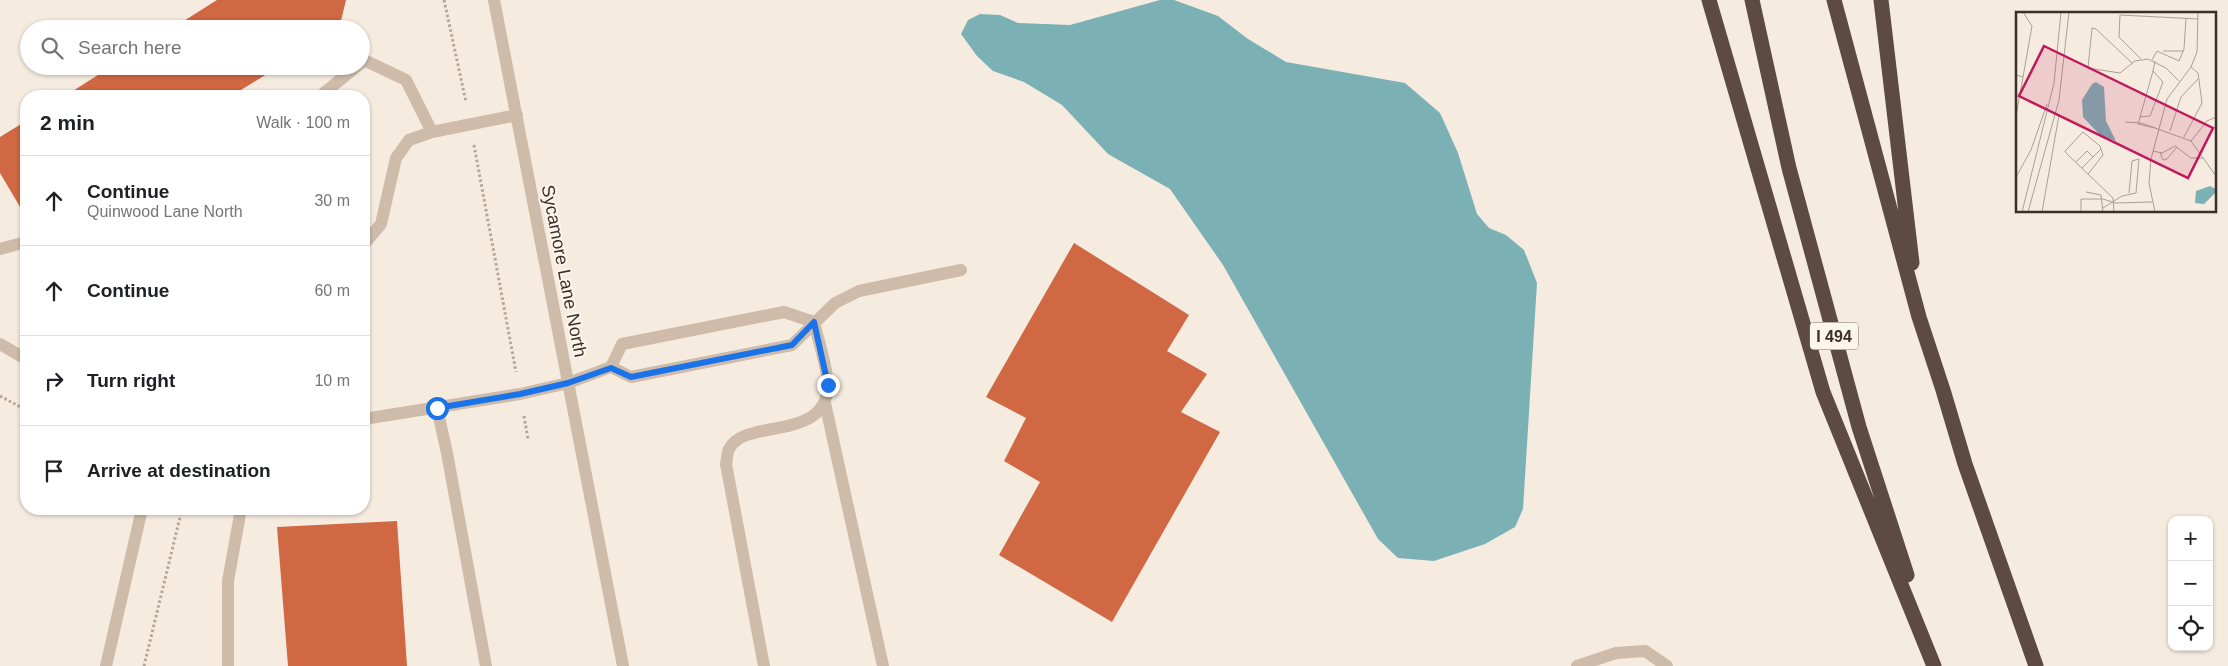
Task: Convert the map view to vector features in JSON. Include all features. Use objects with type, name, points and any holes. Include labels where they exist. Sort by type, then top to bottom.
[{"type":"highway","points":[[1709,0],[1823,392],[1935,666]]},
{"type":"highway","name":"I 494","points":[[1752,0],[1790,168],[1859,427],[1935,666]]},
{"type":"highway","points":[[1834,0],[1918,317],[1943,390],[1965,464],[2036,666]]},
{"type":"highway","points":[[1881,0],[1918,317]]},
{"type":"street","name":"Sycamore Lane North","points":[[494,0],[622,666]]},
{"type":"street","points":[[370,63],[406,80],[432,132]]},
{"type":"street","points":[[328,90],[346,75]]},
{"type":"street","points":[[370,237],[381,224],[396,158],[409,140],[432,132],[517,115]]},
{"type":"street","points":[[0,249],[20,244]]},
{"type":"street","points":[[370,418],[520,394],[568,383],[611,368],[631,377],[792,345],[835,303],[858,291],[962,270]]},
{"type":"street","points":[[611,368],[622,344],[784,312],[814,322]]},
{"type":"street","points":[[814,322],[828,385],[825,403],[883,666]]},
{"type":"street","points":[[0,344],[20,356]]},
{"type":"street","points":[[764,666],[726,464],[730,449],[740,438],[811,419],[825,403]]},
{"type":"street","points":[[437,408],[447,452],[486,666]]},
{"type":"street","points":[[106,666],[141,515]]},
{"type":"street","points":[[228,666],[228,581],[241,515]]},
{"type":"street","points":[[1577,666],[1616,653],[1645,651],[1667,666]]},
{"type":"path","points":[[444,0],[471,124],[528,439]]},
{"type":"path","points":[[0,396],[20,407]]},
{"type":"path","points":[[144,666],[181,515]]},
{"type":"water","points":[[1160,0],[1174,0],[1218,16],[1248,39],[1286,62],[1405,83],[1440,113],[1458,153],[1477,214],[1489,228],[1506,235],[1524,250],[1537,283],[1523,509],[1515,527],[1485,544],[1434,561],[1398,558],[1378,539],[1223,265],[1170,189],[1108,154],[1062,105],[1024,82],[993,71],[977,56],[961,34],[968,20],[980,14],[1000,15],[1018,23],[1070,25]]},
{"type":"building","points":[[217,0],[346,0],[341,20],[185,20]]},
{"type":"building","points":[[98,75],[265,75],[241,90],[74,90]]},
{"type":"building","points":[[20,125],[20,207],[0,173],[0,137]]},
{"type":"building","points":[[1074,243],[1189,315],[1167,351],[1207,374],[1181,412],[1220,432],[1112,622],[999,555],[1040,482],[1004,461],[1026,418],[986,397]]},
{"type":"building","points":[[397,521],[407,666],[288,666],[277,527]]},
{"type":"route","points":[[437,408],[520,394],[568,383],[611,368],[631,377],[792,345],[814,322],[828,385]]}]
